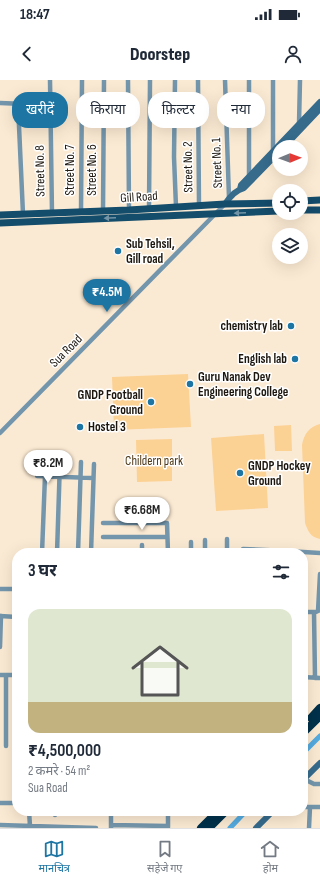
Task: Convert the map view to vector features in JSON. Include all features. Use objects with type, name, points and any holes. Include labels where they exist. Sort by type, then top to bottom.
[{"type":"highway","points":[[308,720],[320,708]]},
{"type":"highway","points":[[308,728],[320,716]]},
{"type":"highway","points":[[201,828],[213,816]]},
{"type":"highway","points":[[209,828],[221,816]]},
{"type":"main road","points":[[308,201],[320,200]]},
{"type":"main road","name":"Gill Road","points":[[0,215],[103,212],[199,206],[227,201],[272,203]]},
{"type":"main road","points":[[308,210],[320,210]]},
{"type":"main road","name":"Gill Road","points":[[0,223],[272,211]]},
{"type":"street","name":"Street No. 8","points":[[50,80],[52,213]]},
{"type":"street","name":"Street No. 7","points":[[81,212],[82,80]]},
{"type":"street","name":"Street No. 6","points":[[103,212],[104,80]]},
{"type":"street","points":[[128,80],[129,210]]},
{"type":"street","points":[[149,209],[150,80]]},
{"type":"street","points":[[175,80],[174,157],[176,207]]},
{"type":"street","name":"Street No. 2","points":[[198,80],[199,206]]},
{"type":"street","name":"Street No. 1","points":[[225,80],[227,201]]},
{"type":"street","points":[[249,80],[249,176]]},
{"type":"street","points":[[273,80],[276,140]]},
{"type":"street","points":[[299,124],[300,80]]},
{"type":"street","points":[[286,140],[320,102]]},
{"type":"street","points":[[0,103],[12,104]]},
{"type":"street","points":[[291,140],[320,109]]},
{"type":"street","points":[[19,128],[23,214]]},
{"type":"street","points":[[240,189],[241,185],[249,176],[272,156]]},
{"type":"street","points":[[227,201],[240,189],[244,188],[272,156]]},
{"type":"street","name":"Sua Road","points":[[0,433],[227,201]]},
{"type":"street","points":[[57,548],[60,461]]},
{"type":"street","points":[[78,548],[81,462]]},
{"type":"street","points":[[91,548],[94,464]]},
{"type":"street","points":[[37,476],[93,478]]},
{"type":"street","points":[[42,548],[45,476]]},
{"type":"street","points":[[103,523],[167,523],[168,548]]},
{"type":"street","points":[[103,537],[167,537]]},
{"type":"street","points":[[205,540],[205,548]]},
{"type":"street","points":[[227,540],[227,548]]},
{"type":"street","points":[[191,542],[191,548]]},
{"type":"street","points":[[308,553],[320,553]]},
{"type":"street","points":[[308,677],[318,678],[317,612],[320,574]]},
{"type":"street","points":[[0,589],[12,589]]},
{"type":"street","points":[[0,647],[0,616],[12,617]]},
{"type":"street","points":[[6,675],[6,746]]},
{"type":"street","points":[[0,676],[12,675]]},
{"type":"street","points":[[308,776],[320,763]]},
{"type":"street","points":[[308,782],[320,784]]},
{"type":"street","points":[[0,803],[12,803]]},
{"type":"street","points":[[309,828],[310,807],[320,807]]},
{"type":"street","points":[[29,816],[29,827]]},
{"type":"street","points":[[112,816],[111,826],[168,827],[168,816]]},
{"type":"street","points":[[256,828],[268,816]]},
{"type":"street","points":[[0,825],[96,828]]},
{"type":"street","points":[[256,828],[262,828]]},
{"type":"green space","name":"GNDP Football Ground","points":[[188,374],[191,427],[114,430],[112,377]]},
{"type":"green space","points":[[320,424],[320,539],[308,531],[305,523],[302,445],[308,432],[313,427]]},
{"type":"green space","points":[[291,425],[292,451],[275,451],[274,426]]},
{"type":"green space","name":"GNDP Hockey Ground","points":[[264,434],[268,508],[216,511],[211,438]]},
{"type":"green space","name":"Childern park","points":[[172,439],[172,481],[137,482],[136,440]]},
{"type":"waterway","points":[[308,748],[320,736]]},
{"type":"waterway","points":[[230,828],[241,816]]},
{"type":"place","name":"Sub Tehsil, Gill road","points":[[118,251]]},
{"type":"place","name":"chemistry lab","points":[[291,326]]},
{"type":"place","name":"English lab","points":[[295,359]]},
{"type":"place","name":"Guru Nanak Dev Engineering College","points":[[190,384]]},
{"type":"place","name":"GNDP Football Ground","points":[[151,402]]},
{"type":"place","name":"Hostel 3","points":[[80,427]]},
{"type":"place","name":"GNDP Hockey Ground","points":[[240,473]]}]
